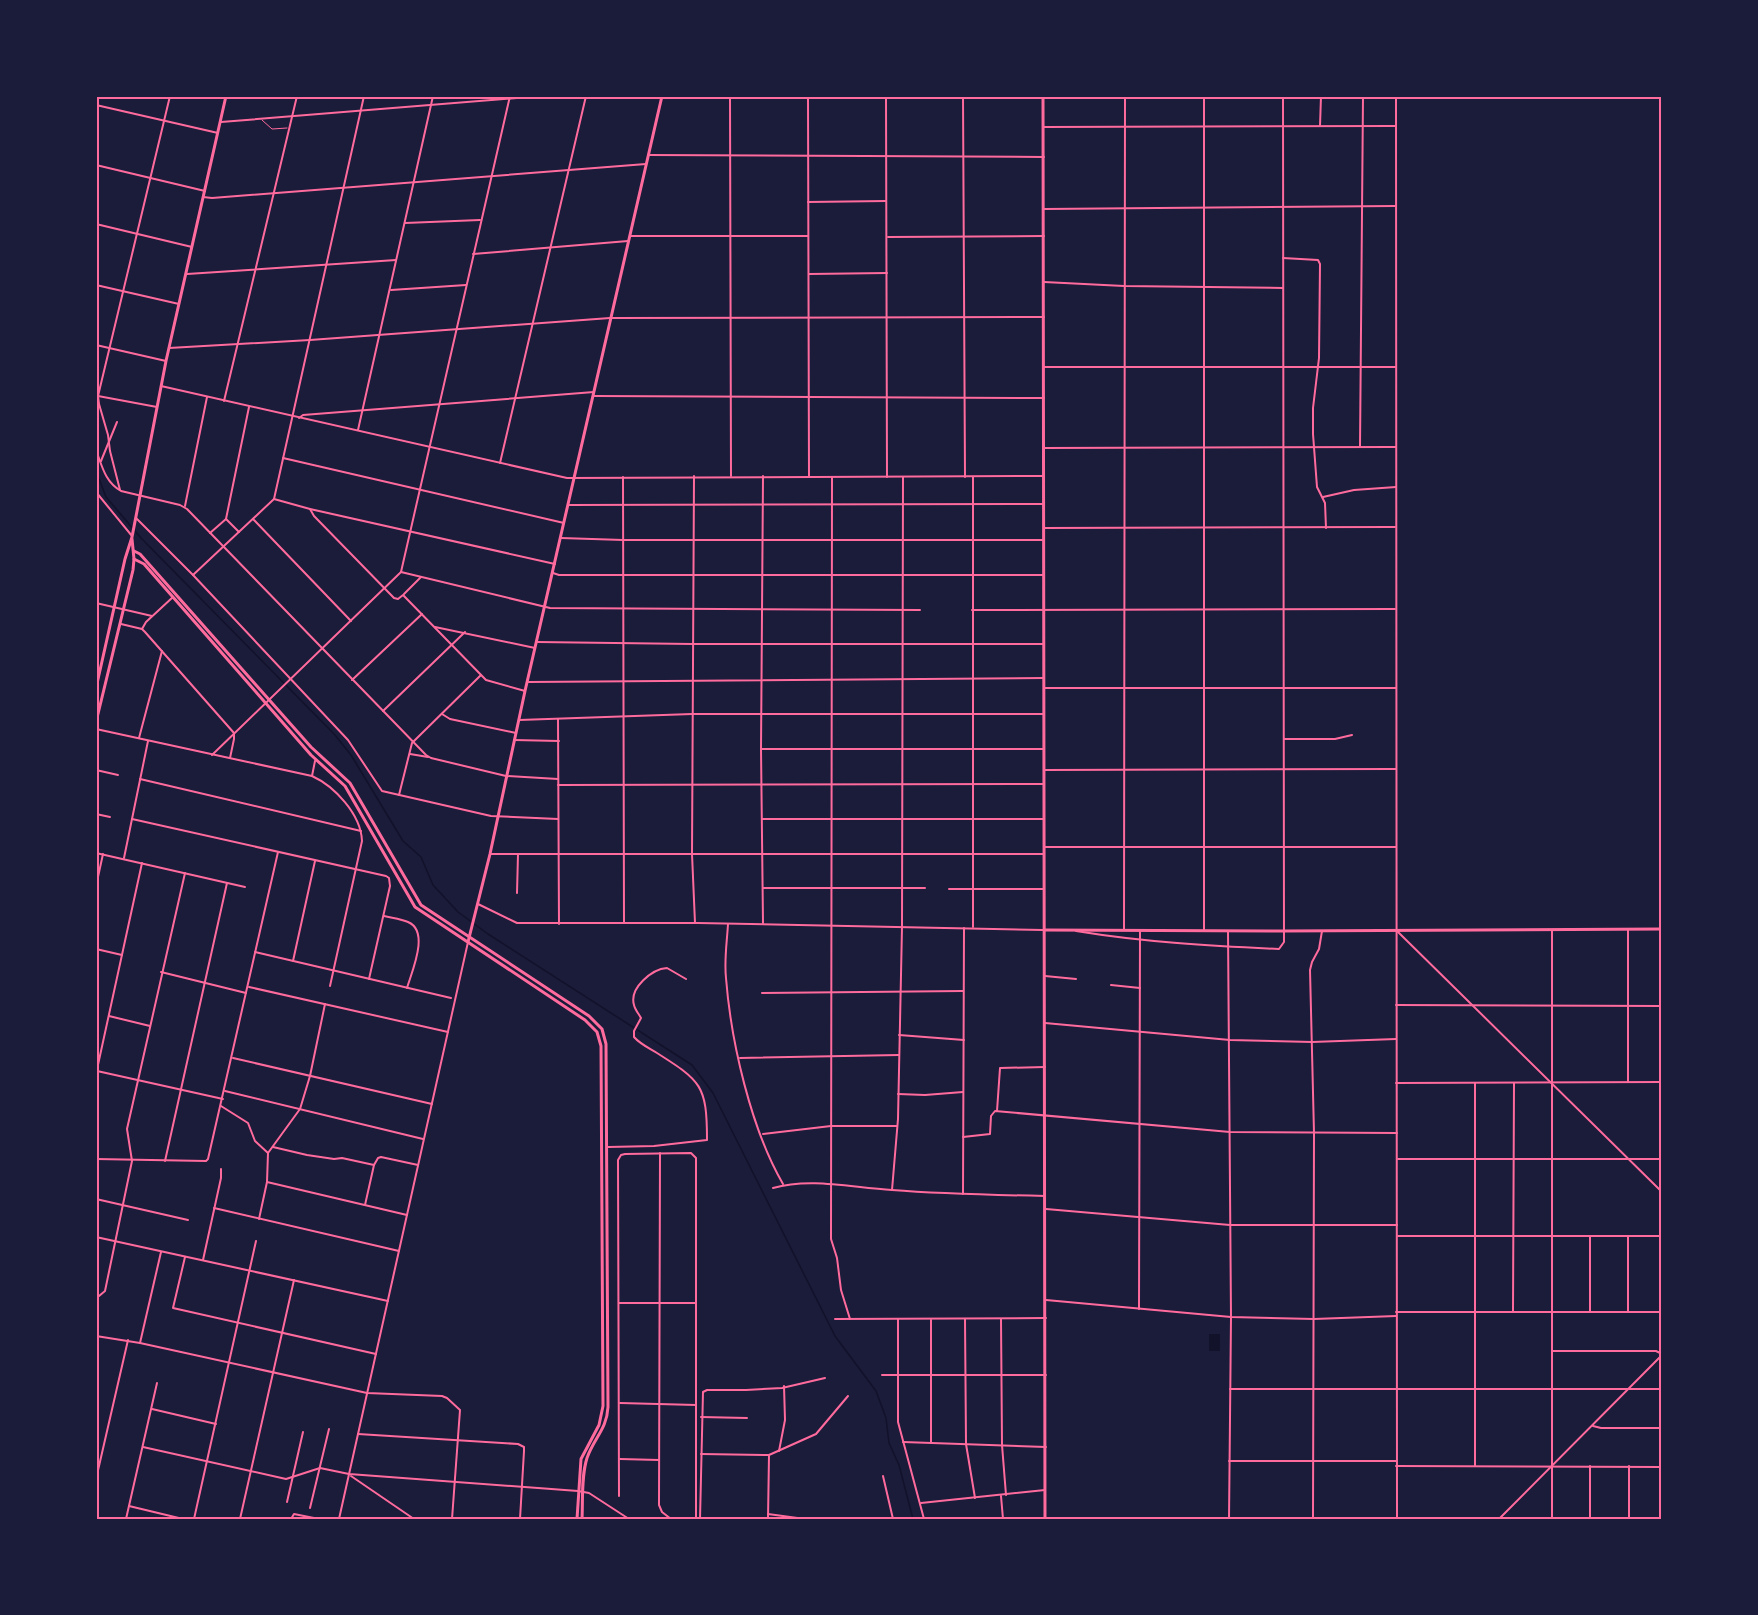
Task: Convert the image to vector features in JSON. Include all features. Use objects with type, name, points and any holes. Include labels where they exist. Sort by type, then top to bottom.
[{"type":"main road","points":[[96,688],[124,559],[132,537],[166,362],[226,96]]},
{"type":"main road","points":[[468,942],[662,96]]},
{"type":"main road","points":[[1043,96],[1045,1519]]},
{"type":"main road","points":[[96,723],[121,624],[134,559],[132,537]]},
{"type":"main road","points":[[134,551],[140,554],[311,747],[350,783],[421,905],[589,1016],[599,1025],[606,1044],[607,1413],[603,1430],[587,1459],[582,1519]]},
{"type":"main road","points":[[134,559],[144,564],[265,703],[348,790],[414,907],[585,1020],[595,1029],[600,1041],[603,1406],[599,1425],[581,1459],[577,1519]]},
{"type":"main road","points":[[1044,930],[1322,931],[1662,928]]},
{"type":"street","points":[[121,491],[98,396],[125,292],[170,96]]},
{"type":"street","points":[[224,401],[297,96]]},
{"type":"street","points":[[193,575],[274,499],[364,96]]},
{"type":"street","points":[[358,431],[434,96]]},
{"type":"street","points":[[221,122],[541,96]]},
{"type":"street","points":[[500,463],[586,96]]},
{"type":"street","points":[[730,96],[731,476]]},
{"type":"street","points":[[808,96],[808,476]]},
{"type":"street","points":[[886,96],[887,477]]},
{"type":"street","points":[[963,96],[965,477]]},
{"type":"street","points":[[1124,931],[1125,96]]},
{"type":"street","points":[[1204,96],[1204,931]]},
{"type":"street","points":[[1072,931],[1140,940],[1229,947],[1279,949],[1284,942],[1283,96]]},
{"type":"street","points":[[1320,126],[1321,96]]},
{"type":"street","points":[[1360,447],[1363,96]]},
{"type":"street","points":[[1396,96],[1396,1519]]},
{"type":"street","points":[[212,755],[401,572],[509,98]]},
{"type":"street","points":[[96,105],[218,133]]},
{"type":"street","points":[[1044,127],[1396,126]]},
{"type":"street","points":[[648,155],[1044,157]]},
{"type":"street","points":[[203,197],[646,164]]},
{"type":"street","points":[[96,165],[205,191]]},
{"type":"street","points":[[808,201],[887,201]]},
{"type":"street","points":[[1044,209],[1395,206]]},
{"type":"street","points":[[405,223],[480,220]]},
{"type":"street","points":[[96,224],[192,247]]},
{"type":"street","points":[[629,236],[808,236]]},
{"type":"street","points":[[887,237],[1044,236]]},
{"type":"street","points":[[473,254],[628,241]]},
{"type":"street","points":[[1283,258],[1318,260],[1320,264],[1318,367],[1313,408],[1317,487],[1325,503],[1326,528]]},
{"type":"street","points":[[186,274],[396,260]]},
{"type":"street","points":[[808,274],[887,273]]},
{"type":"street","points":[[1044,282],[1124,286],[1283,288]]},
{"type":"street","points":[[96,285],[179,304]]},
{"type":"street","points":[[390,290],[466,285]]},
{"type":"street","points":[[170,348],[610,318],[1044,317]]},
{"type":"street","points":[[96,345],[166,362]]},
{"type":"street","points":[[1044,367],[1395,368]]},
{"type":"street","points":[[161,386],[567,478],[1044,476]]},
{"type":"street","points":[[299,418],[303,415],[362,409],[593,394],[730,398],[1044,398]]},
{"type":"street","points":[[98,396],[157,408]]},
{"type":"street","points":[[184,507],[207,397]]},
{"type":"street","points":[[210,533],[226,519],[249,407]]},
{"type":"street","points":[[100,463],[117,422]]},
{"type":"street","points":[[1044,448],[1396,447]]},
{"type":"street","points":[[96,450],[110,484],[121,491],[184,507],[412,743],[430,758]]},
{"type":"street","points":[[283,458],[564,523]]},
{"type":"street","points":[[694,476],[692,854],[695,923]]},
{"type":"street","points":[[763,476],[761,679],[763,924]]},
{"type":"street","points":[[623,477],[622,854],[624,923]]},
{"type":"street","points":[[832,477],[831,1242],[837,1258],[841,1290],[850,1319]]},
{"type":"street","points":[[892,1190],[897,1126],[902,927],[903,477]]},
{"type":"street","points":[[972,928],[973,477]]},
{"type":"street","points":[[1323,496],[1354,490],[1396,487]]},
{"type":"street","points":[[96,492],[132,537]]},
{"type":"street","points":[[274,499],[555,564]]},
{"type":"street","points":[[568,505],[1044,504]]},
{"type":"street","points":[[310,509],[314,516],[397,599],[421,577]]},
{"type":"street","points":[[136,518],[355,747],[382,791],[497,817],[558,819]]},
{"type":"street","points":[[226,519],[239,532]]},
{"type":"street","points":[[253,519],[351,621]]},
{"type":"street","points":[[1044,528],[1396,527]]},
{"type":"street","points":[[560,538],[1044,540]]},
{"type":"street","points":[[401,572],[545,607],[920,610]]},
{"type":"street","points":[[552,573],[559,575],[693,576],[1044,575]]},
{"type":"street","points":[[142,629],[146,622],[175,595]]},
{"type":"street","points":[[403,595],[481,675],[493,683],[525,691]]},
{"type":"street","points":[[96,603],[152,616]]},
{"type":"street","points":[[972,610],[1395,609]]},
{"type":"street","points":[[352,680],[422,614]]},
{"type":"street","points":[[121,624],[142,629],[234,733],[230,758]]},
{"type":"street","points":[[435,627],[535,648]]},
{"type":"street","points":[[383,711],[465,632]]},
{"type":"street","points":[[536,642],[1044,644]]},
{"type":"street","points":[[139,739],[162,651]]},
{"type":"street","points":[[399,796],[412,743],[481,675]]},
{"type":"street","points":[[527,682],[1044,678]]},
{"type":"street","points":[[1044,688],[1396,688]]},
{"type":"street","points":[[442,714],[450,719],[516,733]]},
{"type":"street","points":[[519,720],[692,714],[1044,714]]},
{"type":"street","points":[[558,719],[559,924]]},
{"type":"street","points":[[96,729],[312,776],[333,788],[341,796],[361,831],[362,841],[330,986]]},
{"type":"street","points":[[1284,739],[1335,739],[1352,735]]},
{"type":"street","points":[[514,740],[559,741]]},
{"type":"street","points":[[123,859],[148,741]]},
{"type":"street","points":[[761,749],[1044,749]]},
{"type":"street","points":[[409,754],[506,776],[558,779]]},
{"type":"street","points":[[312,776],[316,759]]},
{"type":"street","points":[[1044,770],[1396,769]]},
{"type":"street","points":[[96,770],[118,775]]},
{"type":"street","points":[[140,779],[361,831]]},
{"type":"street","points":[[558,785],[1044,784]]},
{"type":"street","points":[[96,814],[110,817]]},
{"type":"street","points":[[132,819],[355,868],[389,878],[390,885],[369,979]]},
{"type":"street","points":[[762,819],[1044,819]]},
{"type":"street","points":[[1044,847],[1396,847]]},
{"type":"street","points":[[96,1159],[206,1161],[210,1156],[278,852]]},
{"type":"street","points":[[96,853],[245,887]]},
{"type":"street","points":[[96,886],[103,854]]},
{"type":"street","points":[[490,854],[1044,854]]},
{"type":"street","points":[[517,893],[518,854]]},
{"type":"street","points":[[293,961],[315,860]]},
{"type":"street","points":[[142,863],[96,1072],[223,1099]]},
{"type":"street","points":[[96,1295],[99,1296],[105,1291],[124,1205],[132,1161],[127,1129],[185,873]]},
{"type":"street","points":[[165,1161],[227,883]]},
{"type":"street","points":[[762,888],[925,888]]},
{"type":"street","points":[[949,888],[1044,889]]},
{"type":"street","points":[[477,904],[514,922],[1044,930]]},
{"type":"street","points":[[383,916],[413,925],[420,939],[407,988]]},
{"type":"street","points":[[728,924],[726,979],[738,1058],[770,1162],[783,1185]]},
{"type":"street","points":[[963,1194],[964,928]]},
{"type":"street","points":[[1628,928],[1628,1082]]},
{"type":"street","points":[[1552,929],[1552,1519]]},
{"type":"street","points":[[1396,930],[1662,1192]]},
{"type":"street","points":[[1139,1309],[1140,931]]},
{"type":"street","points":[[1228,931],[1231,1317],[1229,1519]]},
{"type":"street","points":[[1313,1519],[1314,1133],[1310,970],[1319,949],[1322,931]]},
{"type":"street","points":[[339,1519],[468,942]]},
{"type":"street","points":[[96,949],[122,955]]},
{"type":"street","points":[[255,952],[451,998]]},
{"type":"street","points":[[608,1147],[654,1146],[707,1140],[703,1096],[698,1083],[687,1072],[634,1037],[634,1031],[641,1018],[634,1008],[633,999],[637,989],[646,978],[655,970],[667,968],[686,979]]},
{"type":"street","points":[[161,972],[246,993]]},
{"type":"street","points":[[1045,976],[1076,979]]},
{"type":"street","points":[[1111,986],[1140,988]]},
{"type":"street","points":[[248,987],[448,1032]]},
{"type":"street","points":[[762,993],[963,992]]},
{"type":"street","points":[[259,1219],[267,1182],[268,1153],[300,1109],[310,1076],[325,1004]]},
{"type":"street","points":[[1396,1005],[1662,1006]]},
{"type":"street","points":[[109,1016],[150,1026]]},
{"type":"street","points":[[1045,1023],[1230,1040],[1312,1042],[1396,1040]]},
{"type":"street","points":[[899,1035],[964,1040]]},
{"type":"street","points":[[738,1058],[899,1055]]},
{"type":"street","points":[[232,1058],[432,1104]]},
{"type":"street","points":[[997,1112],[1000,1068],[1045,1067]]},
{"type":"street","points":[[1396,1083],[1662,1082]]},
{"type":"street","points":[[1475,1083],[1475,1466]]},
{"type":"street","points":[[1513,1312],[1514,1083]]},
{"type":"street","points":[[225,1091],[424,1139]]},
{"type":"street","points":[[898,1094],[925,1095],[963,1092]]},
{"type":"street","points":[[221,1106],[248,1123],[255,1141],[268,1153]]},
{"type":"street","points":[[963,1137],[990,1134],[991,1116],[992,1113],[997,1112],[1230,1132],[1397,1133]]},
{"type":"street","points":[[761,1134],[831,1126],[897,1126]]},
{"type":"street","points":[[273,1146],[307,1155],[342,1158],[374,1165]]},
{"type":"street","points":[[660,1153],[660,1509],[671,1519]]},
{"type":"street","points":[[619,1496],[620,1156],[691,1153],[696,1158],[696,1519]]},
{"type":"street","points":[[365,1205],[374,1165],[378,1158],[381,1156],[418,1165]]},
{"type":"street","points":[[1397,1159],[1662,1159]]},
{"type":"street","points":[[203,1260],[221,1169]]},
{"type":"street","points":[[267,1182],[407,1215]]},
{"type":"street","points":[[773,1188],[813,1182],[892,1190],[1045,1196]]},
{"type":"street","points":[[96,1199],[188,1220]]},
{"type":"street","points":[[214,1208],[399,1251]]},
{"type":"street","points":[[1046,1209],[1230,1225],[1397,1225]]},
{"type":"street","points":[[1397,1236],[1662,1236]]},
{"type":"street","points":[[1590,1236],[1590,1312]]},
{"type":"street","points":[[1628,1236],[1628,1312]]},
{"type":"street","points":[[96,1237],[388,1301]]},
{"type":"street","points":[[194,1519],[256,1241]]},
{"type":"street","points":[[140,1343],[162,1251]]},
{"type":"street","points":[[185,1256],[173,1308],[376,1354]]},
{"type":"street","points":[[240,1519],[294,1280]]},
{"type":"street","points":[[1046,1300],[1231,1317],[1314,1319],[1475,1312],[1662,1312]]},
{"type":"street","points":[[619,1303],[696,1303]]},
{"type":"street","points":[[835,1319],[1046,1318]]},
{"type":"street","points":[[898,1319],[897,1414],[924,1519]]},
{"type":"street","points":[[931,1319],[931,1443]]},
{"type":"street","points":[[965,1319],[966,1444],[975,1498]]},
{"type":"street","points":[[1001,1319],[1002,1445],[1006,1495]]},
{"type":"street","points":[[96,1336],[128,1340],[368,1393],[447,1398],[459,1410],[452,1519]]},
{"type":"street","points":[[96,1479],[128,1340]]},
{"type":"street","points":[[1499,1519],[1662,1354],[1656,1351],[1552,1351]]},
{"type":"street","points":[[882,1375],[1046,1375]]},
{"type":"street","points":[[700,1519],[702,1393],[707,1390],[747,1390],[784,1386],[825,1378]]},
{"type":"street","points":[[126,1519],[158,1383]]},
{"type":"street","points":[[779,1451],[785,1420],[784,1386]]},
{"type":"street","points":[[1230,1389],[1662,1389]]},
{"type":"street","points":[[701,1454],[769,1455],[816,1434],[848,1396]]},
{"type":"street","points":[[620,1403],[696,1405]]},
{"type":"street","points":[[152,1409],[216,1424]]},
{"type":"street","points":[[701,1417],[747,1418]]},
{"type":"street","points":[[1592,1426],[1662,1428]]},
{"type":"street","points":[[310,1509],[329,1429]]},
{"type":"street","points":[[287,1502],[303,1432]]},
{"type":"street","points":[[358,1434],[518,1444],[524,1447],[520,1519]]},
{"type":"street","points":[[903,1442],[1046,1447]]},
{"type":"street","points":[[143,1448],[286,1479],[320,1468],[349,1474],[578,1491],[589,1493],[629,1519]]},
{"type":"street","points":[[768,1519],[769,1455]]},
{"type":"street","points":[[619,1458],[659,1460]]},
{"type":"street","points":[[1229,1461],[1396,1461]]},
{"type":"street","points":[[1396,1466],[1662,1467]]},
{"type":"street","points":[[1590,1466],[1590,1519]]},
{"type":"street","points":[[1629,1466],[1629,1519]]},
{"type":"street","points":[[349,1474],[414,1519]]},
{"type":"street","points":[[883,1476],[893,1519]]},
{"type":"street","points":[[921,1503],[1046,1490]]},
{"type":"street","points":[[1001,1496],[1003,1519]]},
{"type":"street","points":[[129,1506],[183,1519]]},
{"type":"street","points":[[291,1519],[295,1514],[319,1519]]},
{"type":"street","points":[[768,1514],[805,1519]]},
{"type":"lane","points":[[262,119],[272,129],[289,128]]},
{"type":"shaded area","points":[[1209,1334],[1220,1334],[1220,1351],[1209,1351]]},
{"type":"waterway","points":[[96,471],[106,497],[141,538],[335,735],[351,755],[403,841],[421,857],[433,885],[458,912],[488,934],[692,1065],[713,1093],[835,1336],[876,1391],[886,1418],[889,1443],[899,1465],[913,1519]]}]
